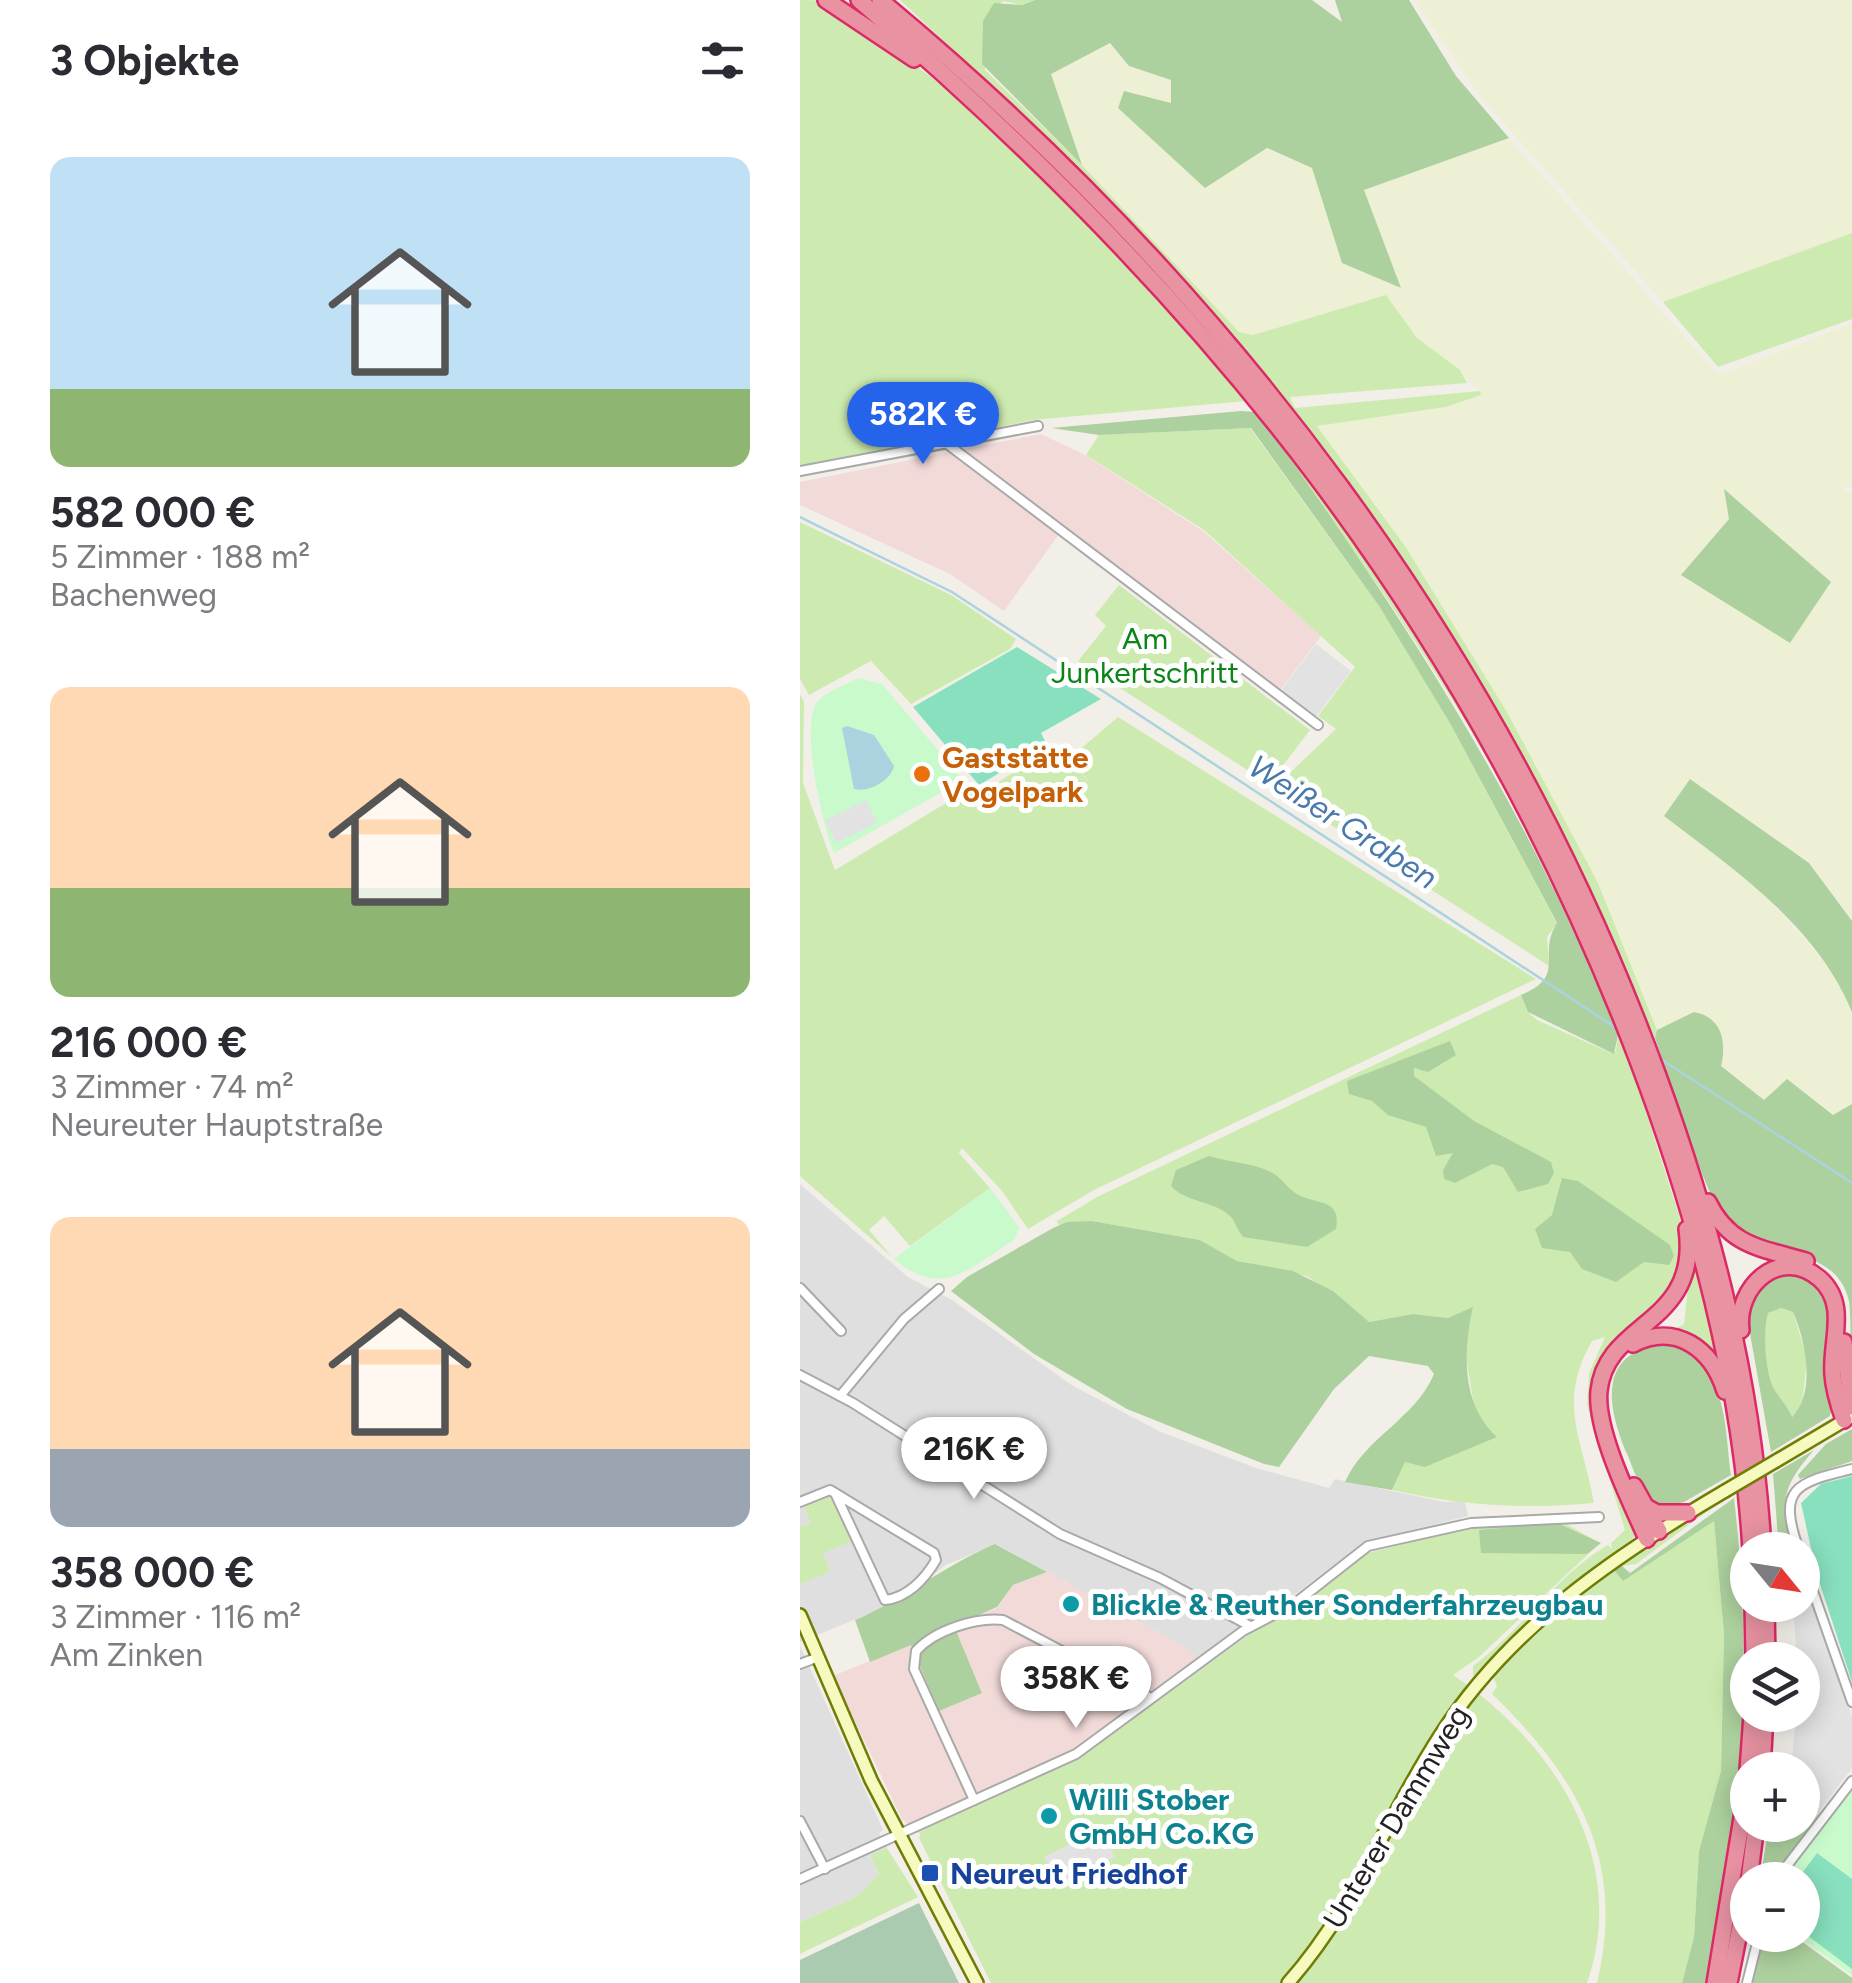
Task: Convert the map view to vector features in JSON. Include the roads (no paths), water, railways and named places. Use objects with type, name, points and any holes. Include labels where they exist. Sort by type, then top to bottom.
[{"type":"highway","points":[[826,0],[955,84]]},
{"type":"highway","points":[[859,0],[1074,195],[1178,304],[1251,390],[1354,525],[1492,744],[1565,886],[1625,1026],[1650,1055],[1695,1182],[1742,1368]]},
{"type":"highway","points":[[880,0],[1044,147],[1150,254],[1254,372],[1346,492],[1415,592],[1504,740],[1574,874],[1638,1040],[1714,1299],[1740,1448],[1748,1532]]},
{"type":"highway","points":[[896,0],[921,35]]},
{"type":"highway","points":[[1653,1535],[1604,1426],[1598,1396],[1614,1354],[1664,1310],[1683,1282],[1689,1243],[1676,1190],[1677,1171]]},
{"type":"highway","points":[[1695,1182],[1732,1237],[1756,1250],[1808,1262],[1835,1282],[1846,1311],[1849,1415]]},
{"type":"highway","points":[[1761,1532],[1742,1368],[1740,1316],[1750,1287],[1775,1270],[1807,1272],[1823,1282],[1835,1304],[1833,1376],[1849,1415]]},
{"type":"highway","points":[[1653,1535],[1646,1507],[1626,1471],[1604,1400],[1609,1371],[1634,1343],[1669,1335],[1706,1354],[1724,1387],[1740,1448]]},
{"type":"highway","points":[[1646,1507],[1657,1513],[1688,1513]]},
{"type":"highway","points":[[1715,1983],[1738,1842]]},
{"type":"highway","points":[[1729,1983],[1735,1952]]},
{"type":"main road","name":"Unterer Dammweg","points":[[1288,1983],[1344,1911],[1422,1765],[1465,1700],[1554,1607],[1653,1535],[1849,1415]]},
{"type":"main road","points":[[800,1615],[816,1658],[977,1983]]},
{"type":"street","points":[[800,471],[1038,426]]},
{"type":"street","points":[[946,443],[1318,725]]},
{"type":"street","points":[[800,1288],[840,1331]]},
{"type":"street","points":[[840,1396],[904,1319],[939,1289]]},
{"type":"street","points":[[800,1375],[1060,1534],[1160,1578],[1250,1626]]},
{"type":"street","points":[[1793,1532],[1788,1517],[1794,1492],[1808,1480],[1852,1468]]},
{"type":"street","points":[[800,1502],[830,1490],[934,1552],[936,1560],[923,1579],[902,1595],[885,1600],[835,1494]]},
{"type":"street","points":[[800,1880],[1076,1754],[1250,1626],[1294,1604],[1352,1556],[1382,1541],[1471,1523],[1599,1517]]},
{"type":"street","points":[[1820,1611],[1852,1702]]},
{"type":"street","points":[[974,1800],[914,1668],[916,1651],[926,1641],[975,1621],[1003,1620],[1151,1698]]},
{"type":"street","points":[[800,1664],[816,1658]]},
{"type":"street","points":[[1790,1862],[1852,1781]]},
{"type":"street","points":[[800,1820],[825,1868]]},
{"type":"street","points":[[1747,1983],[1755,1952]]},
{"type":"water","points":[[847,726],[874,735],[894,766],[889,776],[872,787],[854,789],[842,728]]},
{"type":"waterway","name":"Weißer Graben","points":[[800,517],[952,592],[1616,1028]]},
{"type":"waterway","name":"Weißer Graben","points":[[1659,1058],[1852,1183]]},
{"type":"place","name":"Gaststätte Vogelpark","points":[[922,774]]},
{"type":"place","name":"Blickle & Reuther Sonderfahrzeugbau","points":[[1071,1604]]},
{"type":"place","name":"Willi Stober GmbH Co.KG","points":[[1049,1816]]},
{"type":"place","name":"Neureut Friedhof","points":[[930,1873]]},
{"type":"park label","name":"Am Junkertschritt","points":[[1145,655]]}]
